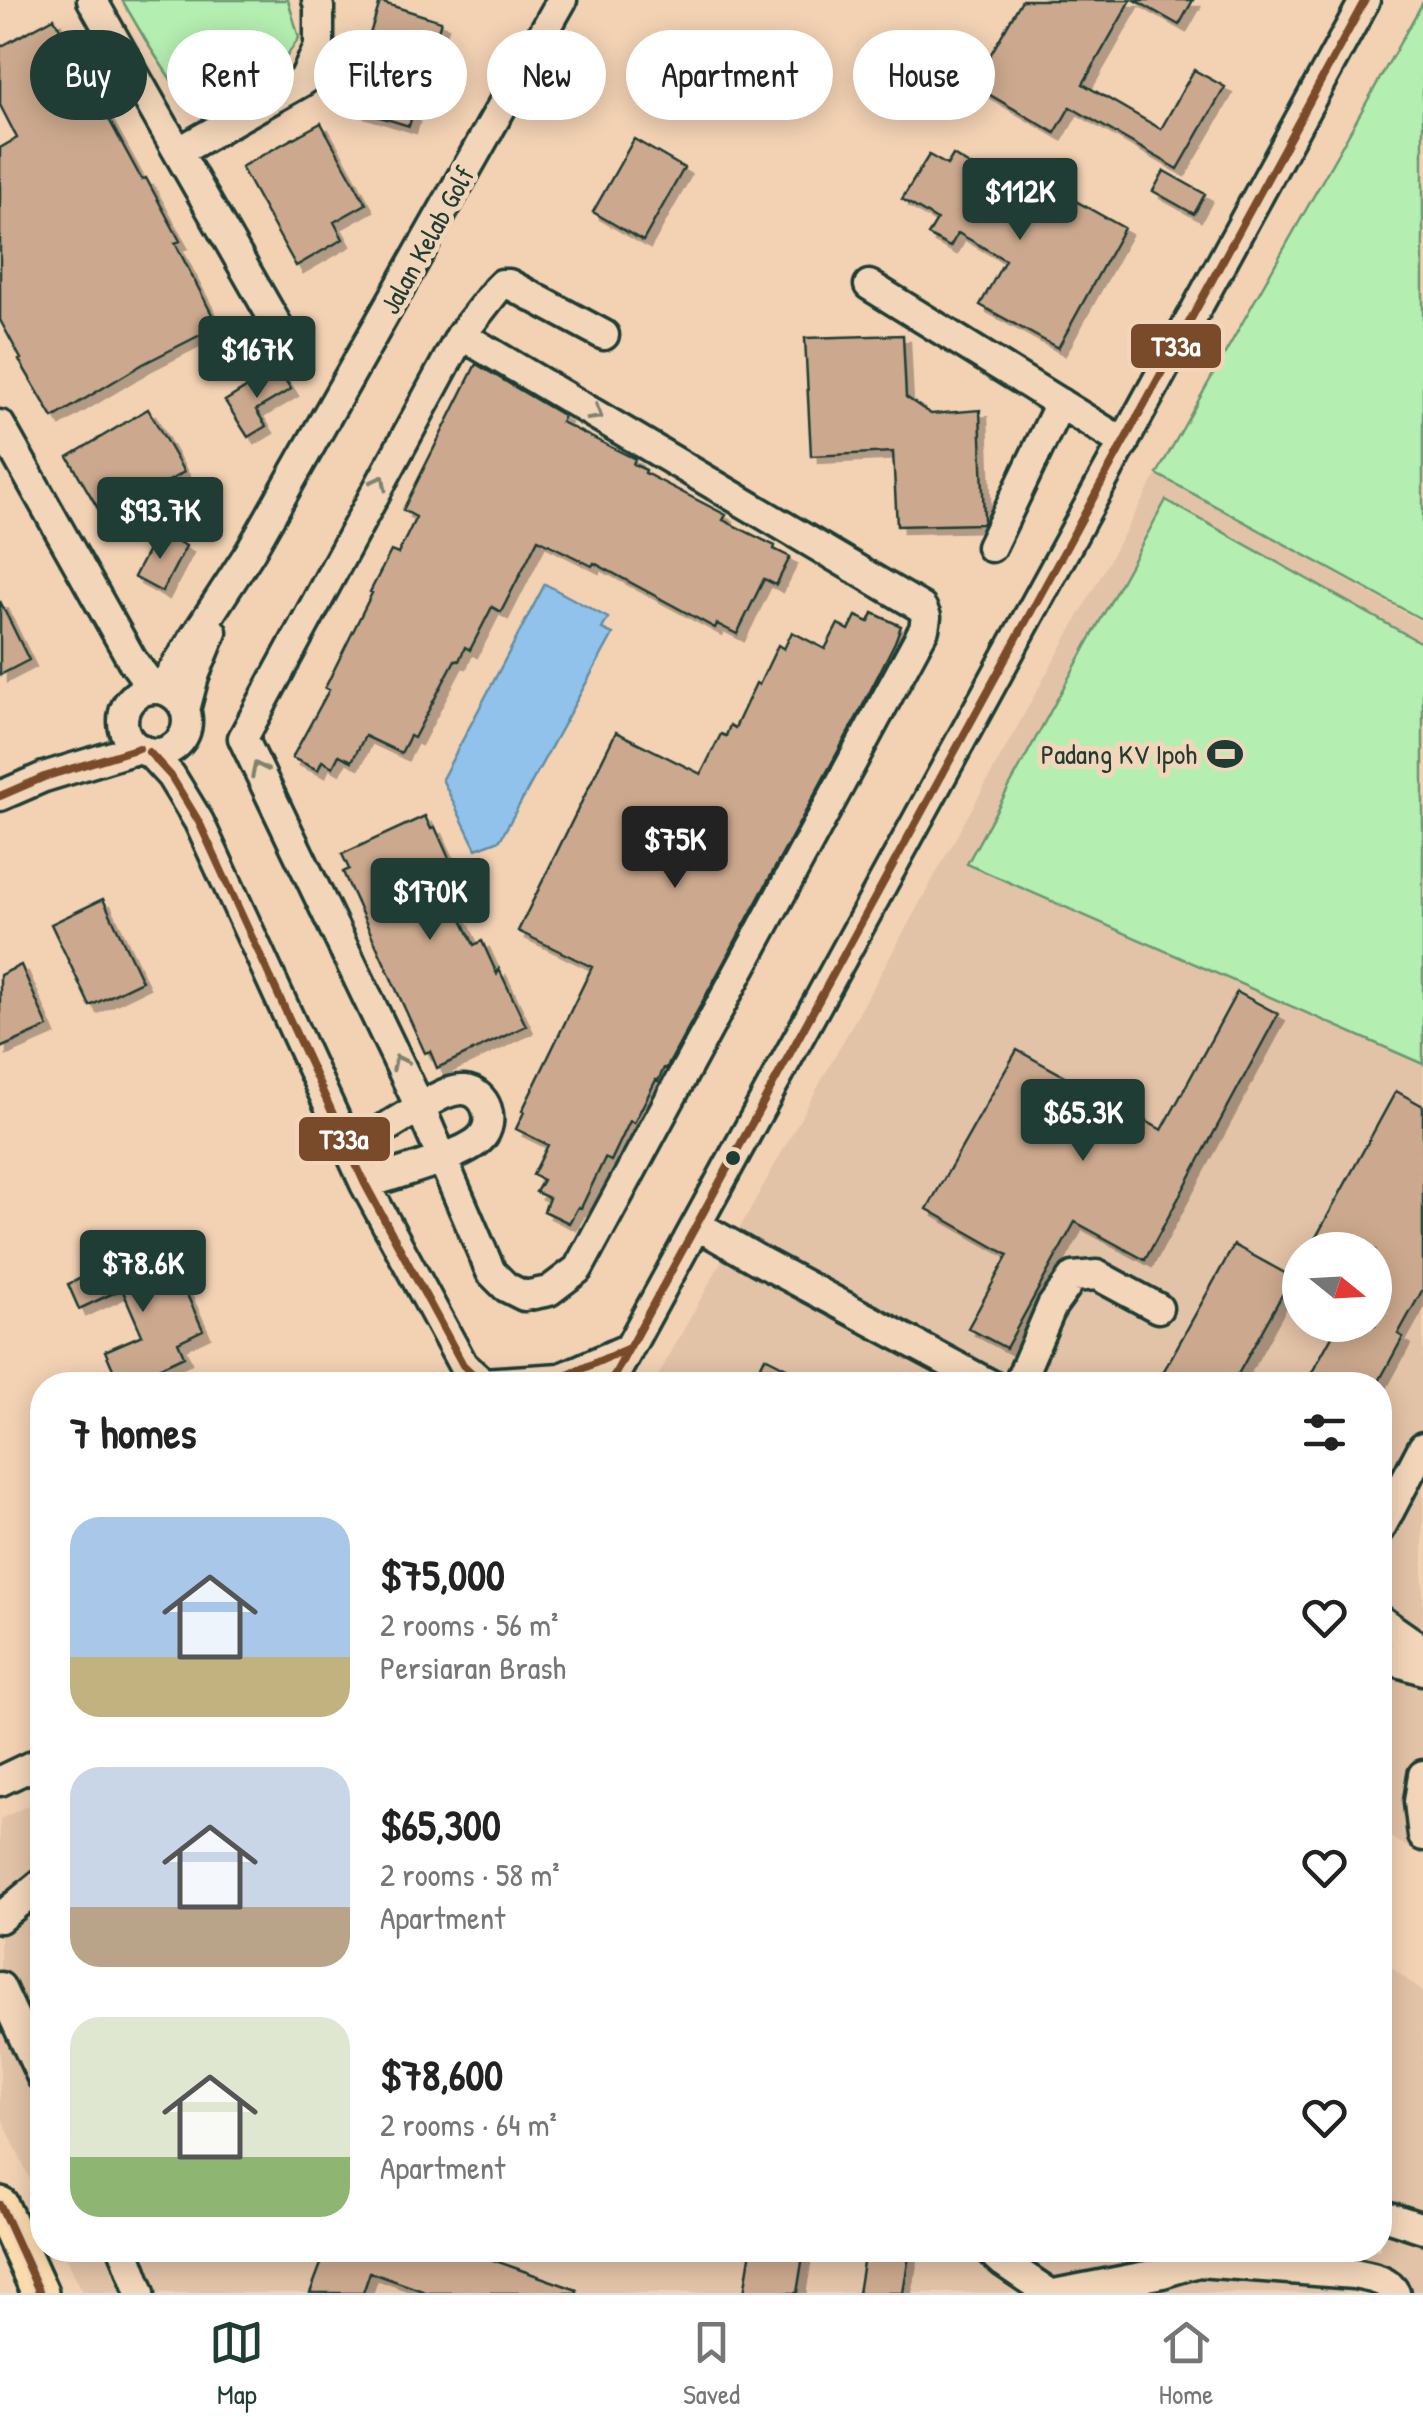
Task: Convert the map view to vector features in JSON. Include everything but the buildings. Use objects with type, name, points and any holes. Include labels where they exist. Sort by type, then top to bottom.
[{"type":"main road","points":[[0,2204],[40,2293]]},
{"type":"street","points":[[92,0],[277,326]]},
{"type":"street","points":[[178,152],[303,81],[318,47],[317,0]]},
{"type":"street","name":"Jalan Kelab Golf","points":[[44,777],[102,738],[142,699],[231,584],[562,0]]},
{"type":"street","points":[[617,1372],[1366,0]]},
{"type":"street","points":[[460,334],[922,608],[926,617],[924,629],[578,1269],[549,1292],[524,1296],[506,1287],[491,1272],[420,1107],[243,738],[460,334],[497,289],[509,284],[604,335]]},
{"type":"street","points":[[869,285],[1124,443]]},
{"type":"street","points":[[991,547],[1060,403]]},
{"type":"street","points":[[0,425],[132,660],[142,699],[125,731],[171,776],[198,822],[365,1184],[471,1372]]},
{"type":"street","name":"Jalan Kelab Golf","points":[[185,721],[194,676],[231,584]]},
{"type":"street","points":[[142,699],[180,700],[198,822]]},
{"type":"street","points":[[144,750],[171,749],[185,721]]},
{"type":"street","name":"Jalan Kelab Golf","points":[[0,796],[44,777],[144,750]]},
{"type":"street","points":[[349,1150],[450,1092],[472,1092],[489,1113],[488,1128],[480,1140],[442,1160],[365,1184]]},
{"type":"street","points":[[697,1225],[966,1372]]},
{"type":"street","points":[[1024,1372],[1052,1306],[1073,1276],[1097,1275],[1158,1308]]},
{"type":"street","points":[[575,1372],[629,1348]]},
{"type":"street","points":[[1392,1507],[1423,1446]]},
{"type":"street","points":[[1392,1628],[1423,1650]]},
{"type":"street","points":[[1392,1660],[1423,1670]]},
{"type":"street","points":[[0,1780],[30,1766]]},
{"type":"street","points":[[1423,1774],[1419,1802],[1423,1836]]},
{"type":"street","points":[[0,1918],[30,1893]]},
{"type":"street","points":[[0,1987],[30,2051]]},
{"type":"street","points":[[1392,2218],[1423,2228]]},
{"type":"street","points":[[128,2262],[140,2293]]},
{"type":"street","points":[[1003,2262],[1049,2293]]},
{"type":"street","points":[[1058,2293],[1162,2273],[1189,2262]]},
{"type":"street","points":[[1253,2262],[1354,2274],[1392,2286],[1395,2293]]},
{"type":"shaded area","points":[[1157,474],[1423,623],[1423,1856],[1392,1838],[1392,1372],[660,1372]]},
{"type":"shaded area","points":[[30,1805],[30,2180],[0,2114],[0,1819]]},
{"type":"shaded area","points":[[1392,1968],[1423,1992],[1423,2293],[82,2293],[68,2262],[1392,2262]]},
{"type":"green space","points":[[122,0],[288,0],[299,38],[294,45],[294,30],[167,30],[167,74],[147,43],[147,30],[140,30]]},
{"type":"green space","points":[[1423,2],[1423,620],[1157,474]]},
{"type":"green space","name":"Padang KV Ipoh","points":[[1166,500],[1423,644],[1423,1064],[967,864]]},
{"type":"water","points":[[545,584],[608,618],[602,629],[613,634],[500,840],[476,849],[442,779]]},
{"type":"transit line","name":"T33a","points":[[616,1372],[1365,0]]},
{"type":"transit line","name":"T33a","points":[[0,796],[44,777],[139,748]]},
{"type":"transit line","name":"T33a","points":[[149,752],[171,776],[199,822],[365,1184],[463,1365],[470,1372]]},
{"type":"transit line","name":"T33a","points":[[575,1372],[629,1348]]},
{"type":"transit line","name":"T33a","points":[[0,2205],[40,2293]]},
{"type":"place","name":"Padang KV Ipoh","points":[[1225,754]]}]
